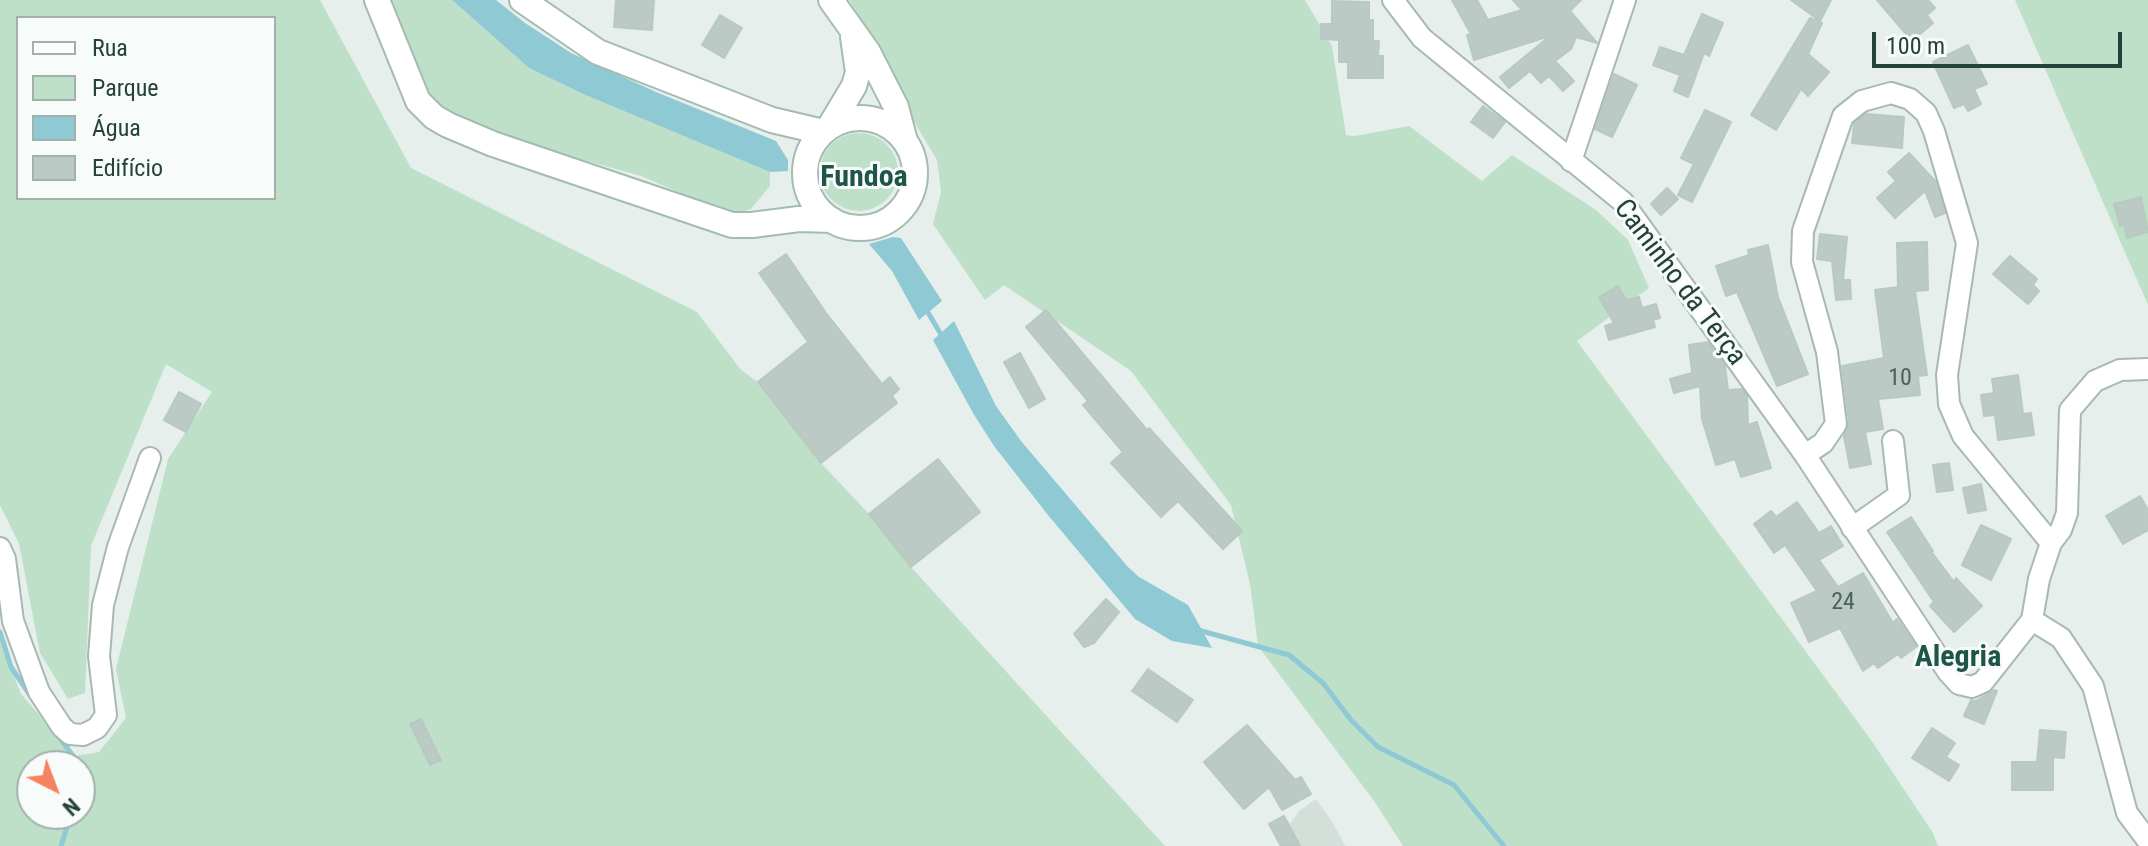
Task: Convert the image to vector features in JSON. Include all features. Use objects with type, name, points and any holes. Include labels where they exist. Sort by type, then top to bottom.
[{"type":"main road","points":[[377,0],[418,101],[434,117],[493,144],[732,225],[799,219],[832,220],[856,228],[881,224],[906,203],[914,184],[915,166],[896,107],[868,52],[831,0]]},
{"type":"main road","points":[[522,0],[598,52],[772,120],[827,129],[850,119],[871,119],[890,126],[905,141]]},
{"type":"main road","points":[[764,223],[789,199],[805,172],[813,143],[827,129],[854,86],[858,61],[850,23]]},
{"type":"main road","points":[[772,120],[795,147],[815,205],[832,220]]},
{"type":"street","name":"Caminho da Terça","points":[[1393,0],[1422,38],[1623,202],[1805,455],[1948,672],[1959,684],[1972,687],[1983,682],[2032,620]]},
{"type":"street","points":[[1571,161],[1625,0]]},
{"type":"street","points":[[1805,455],[1823,443],[1836,424],[1827,352],[1802,262],[1803,231],[1843,116],[1862,101],[1891,93],[1910,99],[1926,113],[1967,243],[1947,375],[1949,404],[1963,436],[2051,543]]},
{"type":"street","points":[[2148,369],[2120,370],[2095,381],[2070,410],[2067,513],[2061,530],[2051,543],[2039,579],[2032,620],[2061,638],[2093,686],[2127,813],[2148,841]]},
{"type":"street","points":[[1852,528],[1899,495],[1893,441]]},
{"type":"street","points":[[0,548],[5,559],[13,621],[39,692],[62,727],[70,734],[83,735],[97,728],[106,715],[99,656],[103,605],[118,547],[150,458]]},
{"type":"shaded area","points":[[1316,799],[1345,846],[1289,846],[1284,833],[1299,811]]},
{"type":"green space","points":[[0,0],[320,0],[411,168],[697,312],[741,370],[758,382],[821,463],[869,514],[911,567],[1165,846],[0,846],[0,639],[21,694],[70,750],[16,750],[16,830],[96,830],[96,752],[126,718],[116,669],[168,459],[212,392],[166,364],[91,546],[85,693],[68,699],[40,653],[19,544],[0,505]]},
{"type":"green space","points":[[386,0],[452,0],[529,68],[583,94],[770,172],[770,186],[751,209],[732,215],[641,176],[526,144],[428,106]]},
{"type":"green space","points":[[849,0],[1305,0],[1332,46],[1346,135],[1409,126],[1482,181],[1512,155],[1596,210],[1628,240],[1649,288],[1577,341],[1871,740],[1933,833],[1938,846],[1403,846],[1374,801],[1258,646],[1250,584],[1231,505],[1131,371],[1004,285],[985,300],[933,224],[941,192],[937,160],[894,88],[876,42]]},
{"type":"green space","points":[[2015,0],[2148,0],[2148,305]]},
{"type":"green space","points":[[859,133],[874,136],[891,150],[898,172],[895,187],[881,204],[859,211],[844,208],[827,194],[820,172],[823,157],[837,140]]},
{"type":"water","points":[[452,0],[496,0],[571,53],[776,141],[788,160],[788,171],[770,172],[583,94],[529,68]]},
{"type":"water","points":[[893,237],[901,238],[942,301],[919,320],[892,271],[869,244]]},
{"type":"water","points":[[954,321],[996,406],[1021,441],[1128,567],[1139,577],[1188,605],[1212,648],[1172,641],[1135,619],[1048,515],[994,446],[933,340]]},
{"type":"building","points":[[616,0],[654,0],[652,30],[614,27]]},
{"type":"building","points":[[1452,0],[1477,0],[1488,20],[1522,10],[1513,0],[1581,0],[1570,11],[1597,43],[1576,37],[1571,49],[1555,61],[1574,81],[1563,91],[1549,76],[1541,83],[1530,71],[1509,88],[1500,77],[1550,36],[1474,60],[1467,35],[1471,34]]},
{"type":"building","points":[[1791,0],[1831,0],[1820,21]]},
{"type":"building","points":[[1877,0],[1928,0],[1935,8],[1927,15],[1933,23],[1912,41]]},
{"type":"building","points":[[1332,1],[1369,2],[1373,41],[1379,41],[1378,56],[1383,56],[1383,78],[1348,78],[1348,62],[1339,62],[1339,40],[1321,39],[1321,24],[1332,24]]},
{"type":"building","points":[[1702,14],[1723,23],[1709,56],[1704,53],[1688,97],[1674,91],[1680,75],[1653,65],[1660,47],[1684,55]]},
{"type":"building","points":[[720,15],[742,28],[724,58],[702,45]]},
{"type":"building","points":[[1810,18],[1822,23],[1808,54],[1829,72],[1808,96],[1801,89],[1776,130],[1751,115]]},
{"type":"building","points":[[1968,45],[1987,84],[1974,89],[1981,104],[1968,111],[1964,104],[1954,108],[1933,62]]},
{"type":"building","points":[[1614,74],[1637,85],[1612,137],[1595,129]]},
{"type":"building","points":[[1483,106],[1505,122],[1493,138],[1471,122]]},
{"type":"building","points":[[1705,110],[1731,122],[1692,202],[1678,195],[1694,164],[1681,158]]},
{"type":"building","points":[[1866,114],[1904,117],[1902,148],[1852,143],[1854,124]]},
{"type":"building","points":[[1909,153],[1936,182],[1945,213],[1935,217],[1925,191],[1895,218],[1877,198],[1896,181],[1888,172]]},
{"type":"building","points":[[1667,188],[1678,199],[1661,215],[1651,204]]},
{"type":"building","points":[[2141,197],[2148,232],[2127,238],[2114,204]]},
{"type":"building","points":[[1820,234],[1847,237],[1843,280],[1850,280],[1851,299],[1836,300],[1832,261],[1817,259]]},
{"type":"building","points":[[1927,242],[1928,290],[1915,291],[1927,375],[1918,376],[1920,395],[1878,399],[1883,429],[1865,432],[1871,464],[1850,468],[1844,436],[1849,422],[1842,366],[1884,358],[1875,290],[1898,287],[1897,243]]},
{"type":"building","points":[[1768,245],[1778,297],[1808,374],[1777,386],[1737,292],[1726,296],[1716,266],[1749,255],[1748,250]]},
{"type":"building","points":[[786,254],[826,313],[882,384],[890,377],[899,389],[892,396],[897,403],[821,463],[758,382],[808,342],[759,273]]},
{"type":"building","points":[[2010,256],[2037,279],[2033,285],[2039,291],[2028,304],[1993,274]]},
{"type":"building","points":[[1618,286],[1626,300],[1639,297],[1642,308],[1656,304],[1660,318],[1653,320],[1655,327],[1609,340],[1605,326],[1614,323],[1599,297]]},
{"type":"building","points":[[1046,310],[1147,430],[1149,428],[1242,531],[1223,549],[1178,501],[1161,517],[1111,463],[1123,452],[1083,405],[1088,401],[1026,327]]},
{"type":"building","points":[[1708,342],[1725,366],[1728,390],[1742,389],[1747,396],[1748,425],[1757,422],[1771,468],[1741,477],[1735,459],[1716,465],[1702,419],[1700,386],[1674,393],[1670,379],[1692,373],[1689,345]]},
{"type":"building","points":[[1020,353],[1045,399],[1029,408],[1004,362]]},
{"type":"building","points":[[2018,375],[2023,414],[2031,413],[2034,435],[1998,440],[1995,415],[1984,416],[1981,395],[1994,393],[1992,379]]},
{"type":"building","points":[[179,392],[201,404],[186,432],[164,420]]},
{"type":"building","points":[[938,459],[980,512],[911,567],[869,514]]},
{"type":"building","points":[[1949,463],[1953,490],[1937,492],[1933,465]]},
{"type":"building","points":[[1981,484],[1986,510],[1968,513],[1963,488]]},
{"type":"building","points":[[2140,496],[2148,510],[2148,530],[2123,544],[2106,516]]},
{"type":"building","points":[[1797,502],[1819,533],[1831,526],[1843,546],[1819,560],[1838,587],[1863,573],[1893,623],[1897,619],[1916,647],[1901,658],[1898,654],[1878,668],[1874,663],[1863,671],[1840,628],[1809,642],[1791,603],[1817,591],[1785,545],[1774,553],[1754,524],[1771,511],[1776,517]]},
{"type":"building","points":[[1911,517],[1954,582],[1956,578],[1982,606],[1954,632],[1930,606],[1934,602],[1887,532]]},
{"type":"building","points":[[1981,525],[2011,539],[1991,580],[1962,565]]},
{"type":"building","points":[[1106,599],[1119,612],[1094,643],[1084,647],[1074,634]]},
{"type":"building","points":[[1148,669],[1193,700],[1177,722],[1132,691]]},
{"type":"building","points":[[1997,691],[1984,724],[1964,716],[1971,700],[1976,701]]},
{"type":"building","points":[[421,719],[441,760],[430,765],[410,724]]},
{"type":"building","points":[[1247,725],[1295,780],[1301,777],[1311,794],[1282,810],[1269,787],[1244,809],[1204,762]]},
{"type":"building","points":[[1932,728],[1955,743],[1946,757],[1959,765],[1949,781],[1912,758]]},
{"type":"building","points":[[2040,730],[2066,732],[2064,758],[2053,757],[2053,790],[2012,790],[2012,762],[2037,762]]},
{"type":"building","points":[[1284,816],[1300,846],[1281,846],[1269,824]]},
{"type":"waterway","points":[[926,309],[943,338]]},
{"type":"waterway","points":[[1198,630],[1289,655],[1323,683],[1351,720],[1378,747],[1454,785],[1504,846]]},
{"type":"waterway","points":[[0,632],[11,667],[32,698]]},
{"type":"waterway","points":[[56,733],[69,750]]},
{"type":"waterway","points":[[61,846],[66,830]]},
{"type":"district","name":"Fundoa","points":[[864,178]]},
{"type":"district","name":"Alegria","points":[[1958,658]]}]
